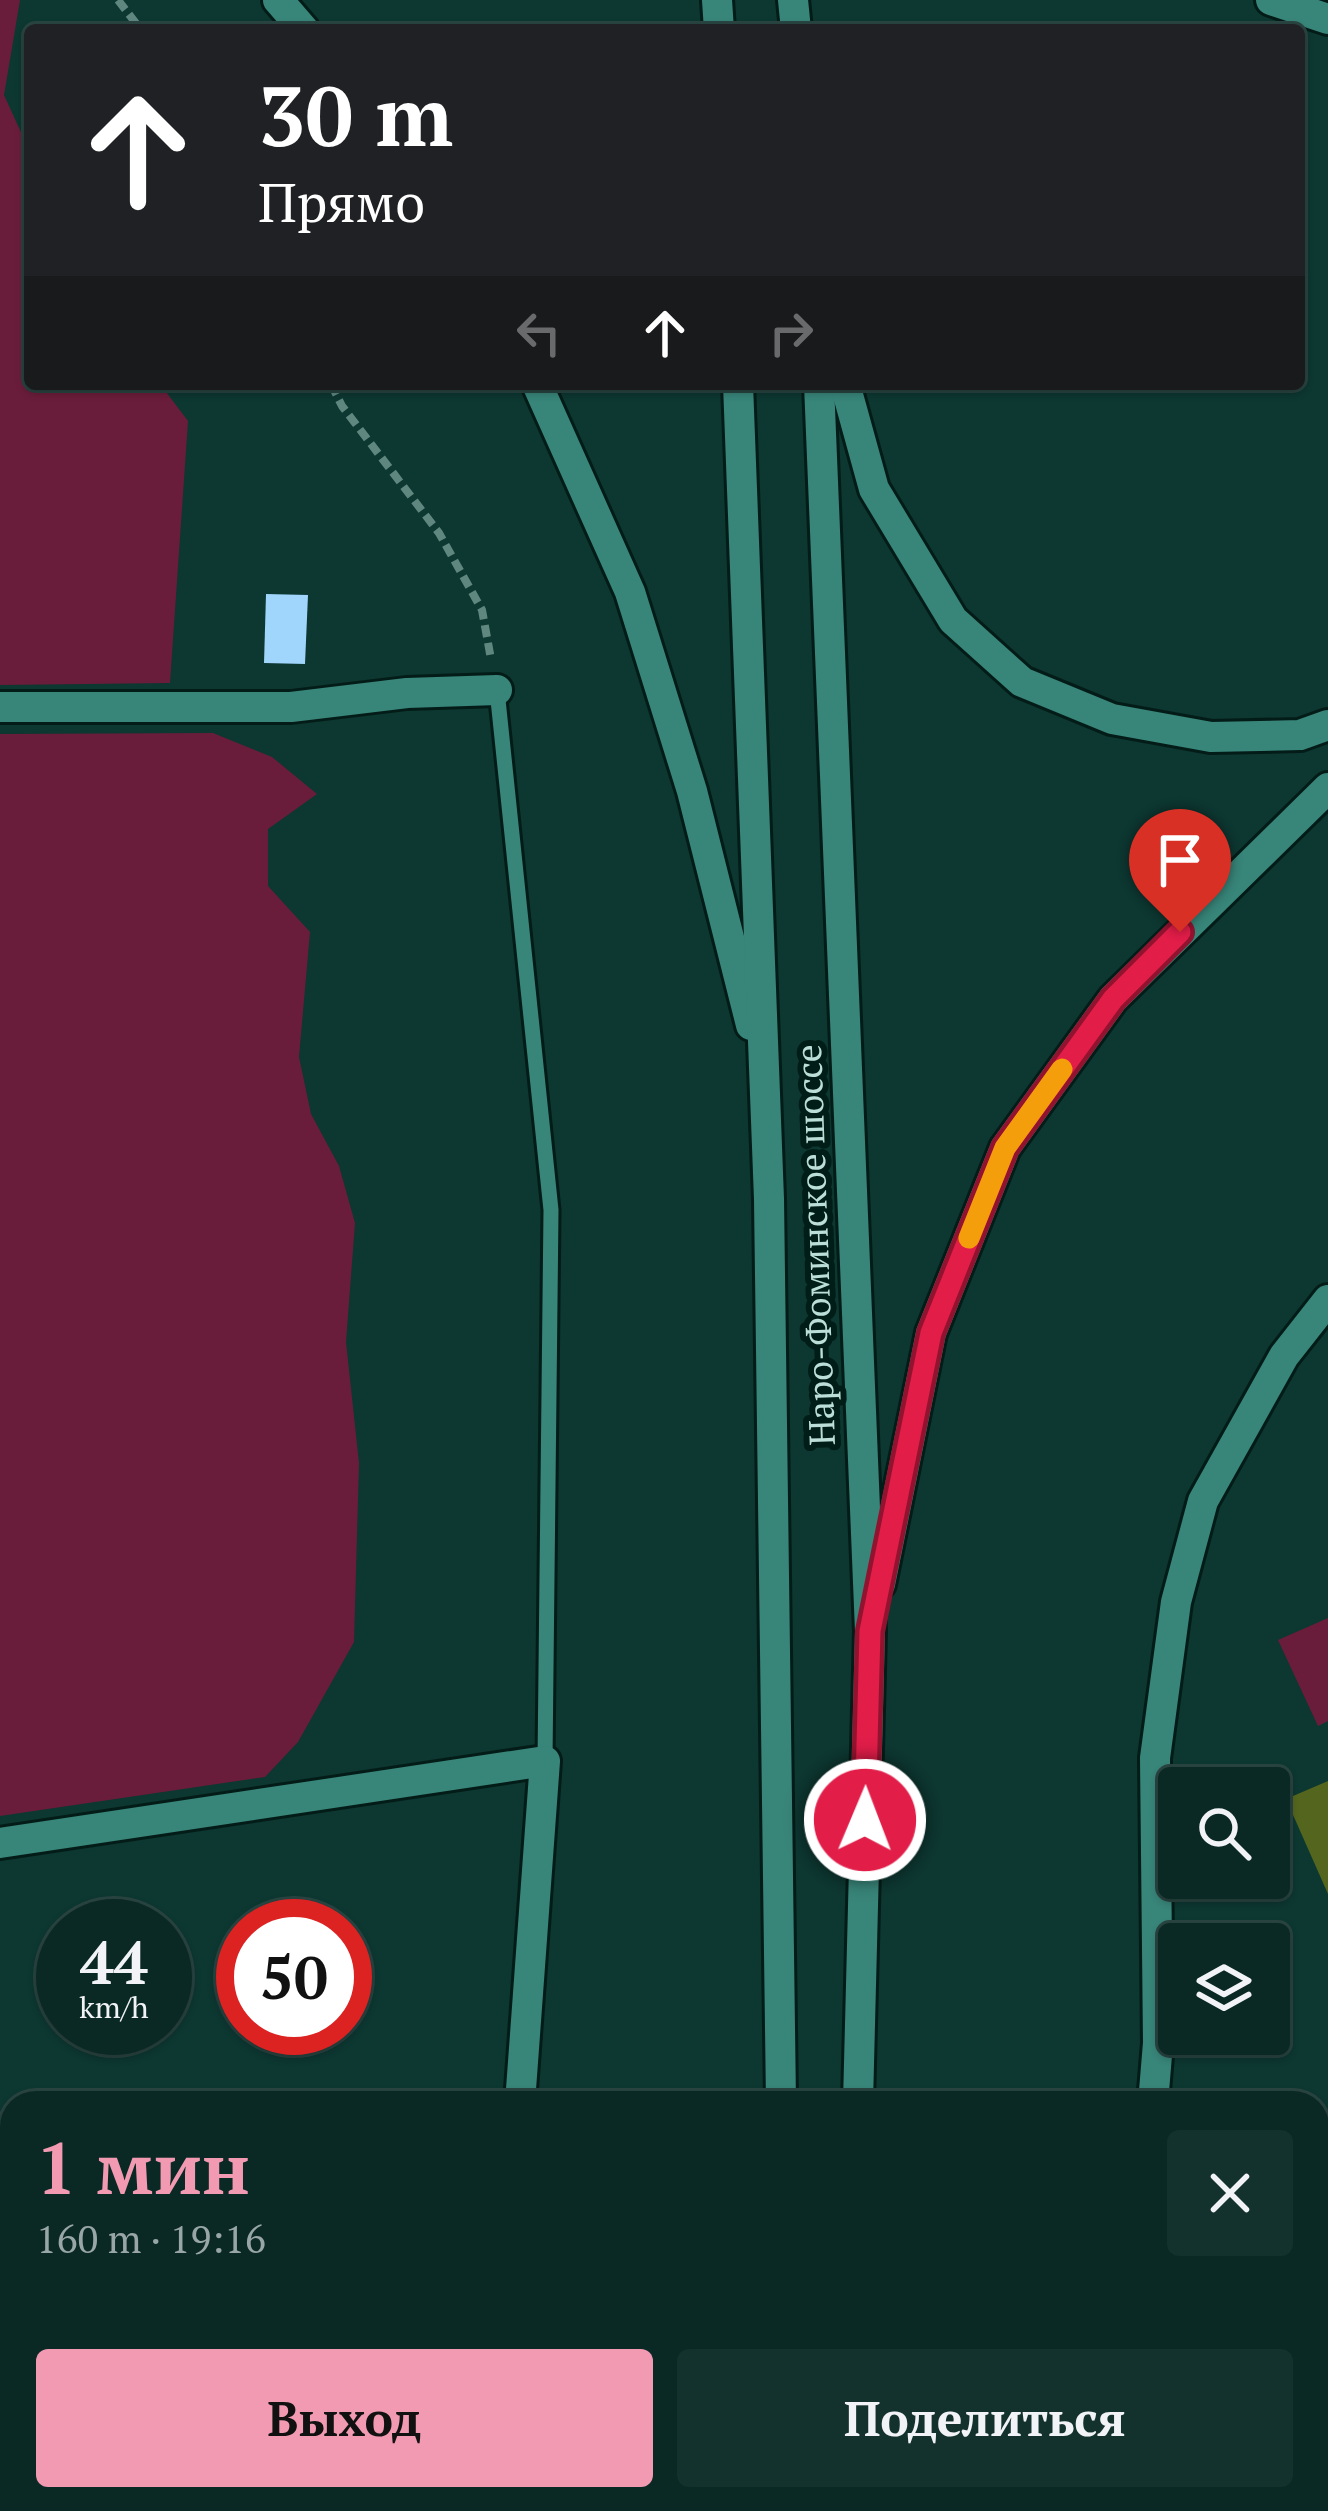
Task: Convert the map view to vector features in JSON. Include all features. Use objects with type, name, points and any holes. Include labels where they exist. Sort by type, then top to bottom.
[{"type":"main road","points":[[278,0],[299,24]]},
{"type":"main road","points":[[1271,0],[1328,19]]},
{"type":"main road","points":[[540,390],[630,592],[692,791],[765,1085]]},
{"type":"main road","name":"Наро-Фоминское шоссе","points":[[738,390],[765,1085],[781,2091]]},
{"type":"main road","name":"Наро-Фоминское шоссе","points":[[818,390],[870,1631],[858,2091]]},
{"type":"main road","points":[[847,390],[874,489],[953,620],[1022,682],[1112,719],[1211,737],[1300,735],[1328,725]]},
{"type":"main road","points":[[0,706],[291,707],[407,693],[497,690]]},
{"type":"main road","points":[[870,1631],[931,1333],[1005,1148],[1113,999],[1328,788]]},
{"type":"main road","points":[[1154,2091],[1159,2043],[1155,1758],[1177,1602],[1203,1501],[1284,1356],[1328,1300]]},
{"type":"main road","points":[[0,1843],[545,1761],[521,2091]]},
{"type":"lane","points":[[497,690],[551,1210],[545,1761]]},
{"type":"path","points":[[118,0],[136,24]]},
{"type":"path","points":[[334,390],[439,532],[482,610],[497,690]]},
{"type":"shaded area","points":[[0,0],[20,0],[4,95],[24,139],[24,390],[165,390],[188,421],[170,683],[0,685]]},
{"type":"shaded area","points":[[213,733],[272,757],[317,794],[268,829],[268,886],[310,932],[299,1057],[311,1114],[339,1166],[355,1223],[346,1342],[359,1463],[354,1642],[298,1742],[265,1777],[0,1816],[0,734]]},
{"type":"shaded area","points":[[1328,1618],[1328,1721],[1318,1726],[1278,1640]]},
{"type":"shaded area","points":[[1328,1781],[1328,1894],[1290,1808],[1290,1797]]},
{"type":"building","points":[[266,594],[308,595],[305,664],[264,663]]},
{"type":"slow traffic","points":[[969,1238],[1005,1148],[1062,1069]]},
{"type":"route","points":[[865,1820],[870,1631],[931,1333],[1005,1148],[1113,999],[1180,932]]}]
